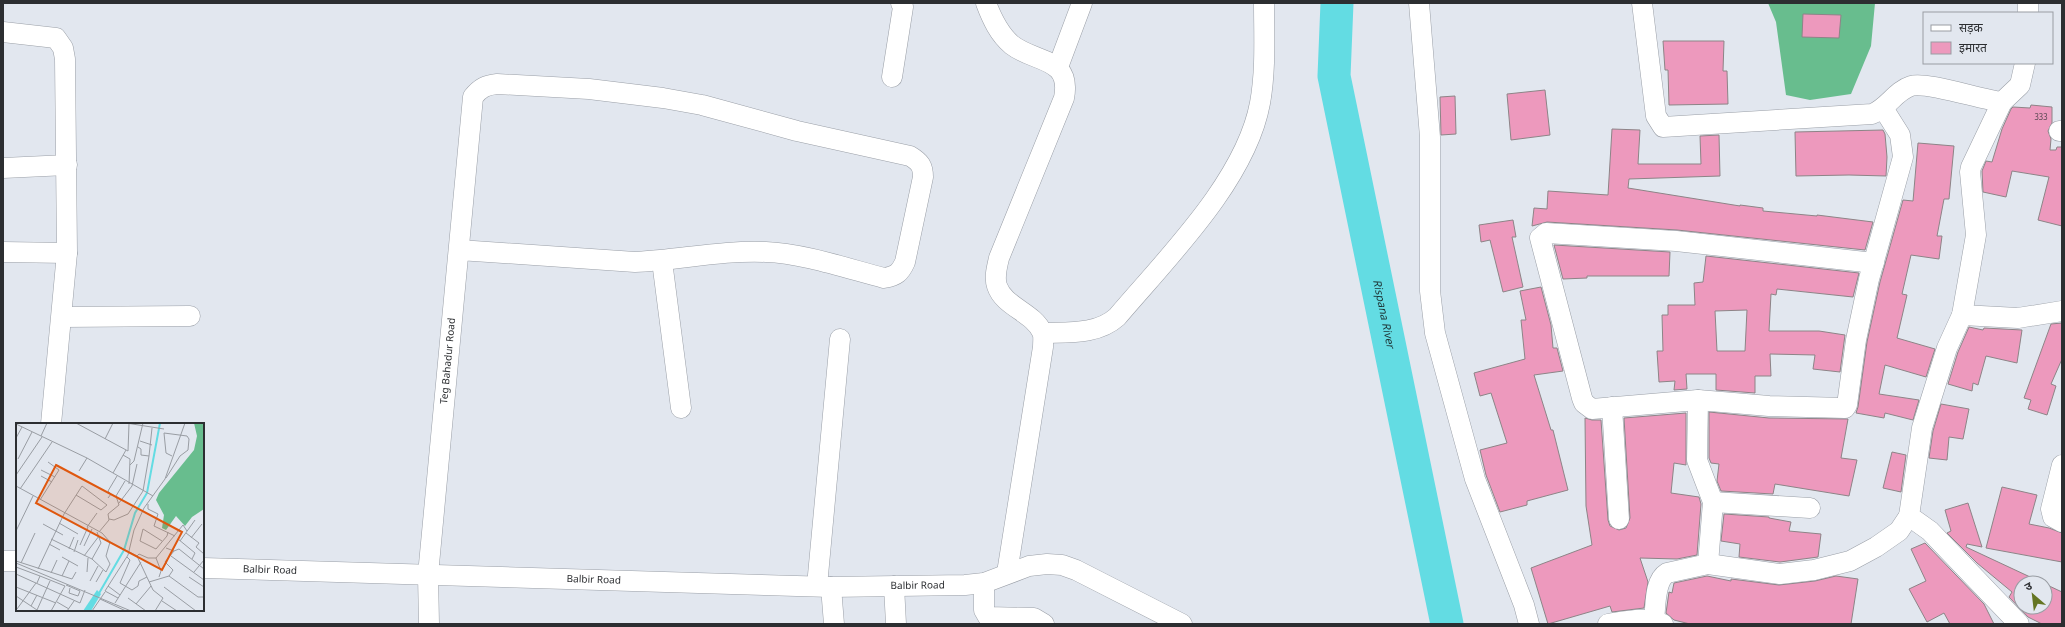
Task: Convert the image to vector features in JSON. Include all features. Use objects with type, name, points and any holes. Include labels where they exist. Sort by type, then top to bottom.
[{"type":"street","points":[[892,77],[903,7],[901,3]]},
{"type":"street","points":[[986,3],[1001,33],[1013,46],[1058,67],[1065,76],[1066,86],[1064,98],[999,258],[996,274],[997,286],[1002,296],[1037,324],[1043,333],[1043,348],[1007,573]]},
{"type":"street","points":[[1058,67],[1082,3]]},
{"type":"street","points":[[1043,333],[1097,329],[1108,325],[1122,311],[1213,201],[1248,143],[1257,118],[1264,82],[1264,3]]},
{"type":"street","points":[[1419,3],[1430,137],[1430,291],[1435,333],[1471,465],[1524,605],[1529,624]]},
{"type":"street","points":[[1642,3],[1656,116],[1663,127],[1872,114],[1883,108],[1905,89],[1919,84],[1998,101]]},
{"type":"street","points":[[3,32],[56,38],[63,48],[67,165],[67,253],[51,423]]},
{"type":"street","points":[[1608,624],[1643,619],[1659,622],[1659,583],[1662,577],[1667,573],[1708,564],[1780,574],[1794,574],[1850,561],[1899,531],[1909,516],[1922,428],[1947,348],[1962,315],[1976,235],[1970,172],[1973,159],[1998,101],[2020,85],[2026,64]]},
{"type":"street","name":"Teg Bahadur Road","points":[[429,624],[428,575],[473,97],[479,90],[486,85],[497,84],[589,89],[663,98],[702,105],[797,131],[910,156],[917,160],[923,167],[923,177],[904,262],[900,272],[893,276],[884,278],[792,255],[767,252],[725,253],[662,261]]},
{"type":"street","points":[[1874,263],[1676,240],[1544,234],[1540,238],[1582,398],[1584,403],[1592,409],[1698,400],[1769,406],[1846,407],[1856,340],[1874,263],[1903,157],[1900,135],[1883,108]]},
{"type":"street","points":[[3,168],[67,165]]},
{"type":"street","points":[[459,250],[612,261],[662,261],[681,408]]},
{"type":"street","points":[[3,252],[67,253]]},
{"type":"street","points":[[1962,315],[2018,318],[2062,311]]},
{"type":"street","points":[[62,317],[190,316]]},
{"type":"street","points":[[834,624],[824,586],[840,339]]},
{"type":"street","points":[[1698,400],[1697,460],[1713,502],[1708,564]]},
{"type":"street","points":[[1612,407],[1619,519]]},
{"type":"street","points":[[2062,465],[2051,509],[2053,517],[2062,522]]},
{"type":"street","points":[[1713,502],[1810,508]]},
{"type":"street","points":[[1909,516],[1930,531],[2019,624]]},
{"type":"street","points":[[3,561],[16,561]]},
{"type":"street","name":"Balbir Road","points":[[204,568],[824,586],[948,586],[984,583],[1007,573],[1029,566],[1047,564],[1062,565],[1076,570],[1182,624]]},
{"type":"street","points":[[984,583],[984,610],[988,616],[1037,622]]},
{"type":"street","points":[[894,586],[896,624]]},
{"type":"green space","points":[[1768,3],[1875,3],[1871,46],[1851,94],[1810,100],[1786,95],[1776,22]]},
{"type":"building","points":[[1803,14],[1841,15],[1839,38],[1802,37]]},
{"type":"building","points":[[1663,41],[1724,41],[1723,71],[1727,71],[1728,104],[1669,105],[1668,70],[1665,70]]},
{"type":"building","points":[[1545,90],[1550,135],[1511,140],[1507,94]]},
{"type":"building","points":[[1455,96],[1456,134],[1441,135],[1440,97]]},
{"type":"building","points":[[2031,105],[2052,107],[2052,123],[2048,131],[2051,139],[2050,150],[2056,150],[2057,147],[2062,147],[2062,226],[2038,220],[2049,177],[2012,171],[2006,197],[1983,192],[1982,171],[1986,161],[1992,162],[2002,129],[2011,109],[2013,107],[2030,108]]},
{"type":"building","points":[[1612,129],[1640,130],[1638,164],[1701,164],[1700,136],[1719,135],[1720,176],[1629,179],[1628,188],[1740,206],[1763,208],[1763,211],[1817,215],[1873,222],[1865,250],[1677,230],[1547,222],[1532,226],[1534,208],[1547,209],[1548,191],[1608,195]]},
{"type":"building","points":[[1883,130],[1885,134],[1887,157],[1886,176],[1796,176],[1795,132]]},
{"type":"building","points":[[1918,143],[1954,146],[1949,199],[1944,199],[1937,236],[1942,236],[1939,259],[1911,255],[1902,294],[1907,295],[1897,338],[1935,349],[1926,377],[1885,365],[1879,394],[1919,400],[1913,420],[1885,413],[1884,418],[1856,413],[1867,342],[1880,282],[1903,200],[1913,201]]},
{"type":"building","points":[[1513,220],[1516,237],[1512,237],[1523,287],[1503,292],[1490,240],[1481,242],[1479,225]]},
{"type":"building","points":[[1554,245],[1670,252],[1669,276],[1587,276],[1587,278],[1563,279]]},
{"type":"building","points":[[1706,256],[1859,273],[1853,297],[1777,289],[1776,295],[1771,294],[1769,331],[1819,331],[1845,335],[1840,372],[1813,369],[1815,355],[1770,354],[1771,376],[1755,376],[1755,393],[1716,390],[1716,374],[1686,374],[1687,389],[1674,390],[1675,381],[1659,382],[1657,351],[1663,351],[1662,315],[1668,315],[1668,305],[1695,305],[1694,283],[1703,282]],"holes":[[[1747,310],[1745,351],[1717,351],[1715,311]]]},
{"type":"building","points":[[1541,287],[1551,325],[1553,348],[1557,348],[1563,371],[1534,375],[1551,430],[1553,430],[1568,490],[1527,501],[1527,505],[1500,512],[1486,475],[1480,450],[1507,443],[1491,393],[1480,396],[1474,373],[1525,359],[1521,320],[1526,320],[1520,291]]},
{"type":"building","points":[[2062,323],[2062,359],[2051,384],[2056,386],[2047,415],[2028,409],[2031,400],[2024,398],[2051,324]]},
{"type":"building","points":[[1969,327],[1983,330],[1984,328],[2022,330],[2017,363],[1986,356],[1978,385],[1973,383],[1972,391],[1948,384],[1958,352]]},
{"type":"building","points":[[1941,404],[1969,409],[1963,439],[1949,437],[1947,460],[1929,458],[1933,431]]},
{"type":"building","points":[[1709,412],[1769,418],[1848,419],[1841,458],[1857,460],[1849,496],[1775,484],[1773,494],[1721,491],[1717,481],[1719,464],[1711,463],[1709,458]]},
{"type":"building","points":[[1686,413],[1686,465],[1674,463],[1671,493],[1699,497],[1701,504],[1697,555],[1677,559],[1640,558],[1648,582],[1644,608],[1612,612],[1610,606],[1548,624],[1531,568],[1592,545],[1586,506],[1585,418],[1601,420],[1608,520],[1610,526],[1619,530],[1626,528],[1630,518],[1624,418]]},
{"type":"building","points":[[1892,452],[1906,455],[1901,492],[1883,488]]},
{"type":"building","points":[[2002,487],[2037,495],[2029,524],[2049,528],[2062,533],[2062,562],[1986,548]]},
{"type":"building","points":[[1968,503],[1982,547],[1967,544],[1966,547],[2026,575],[2013,575],[2013,601],[2009,597],[2012,592],[1977,563],[1947,533],[1951,531],[1945,510]]},
{"type":"building","points":[[1724,514],[1769,517],[1791,522],[1789,531],[1821,534],[1818,557],[1780,562],[1739,557],[1740,544],[1721,541]]},
{"type":"building","points":[[1925,543],[1984,604],[1994,624],[1950,624],[1944,613],[1927,622],[1909,589],[1926,581],[1911,549]]},
{"type":"building","points":[[1707,576],[1731,581],[1731,579],[1779,585],[1815,581],[1836,576],[1858,579],[1851,624],[1690,624],[1674,620],[1666,613],[1669,592],[1672,593],[1674,583]]},
{"type":"building","points":[[2053,588],[2062,592],[2062,624],[2042,624],[2026,615],[2053,615]]},
{"type":"waterway","name":"Rispana River","points":[[1337,3],[1334,76],[1447,624]]}]
